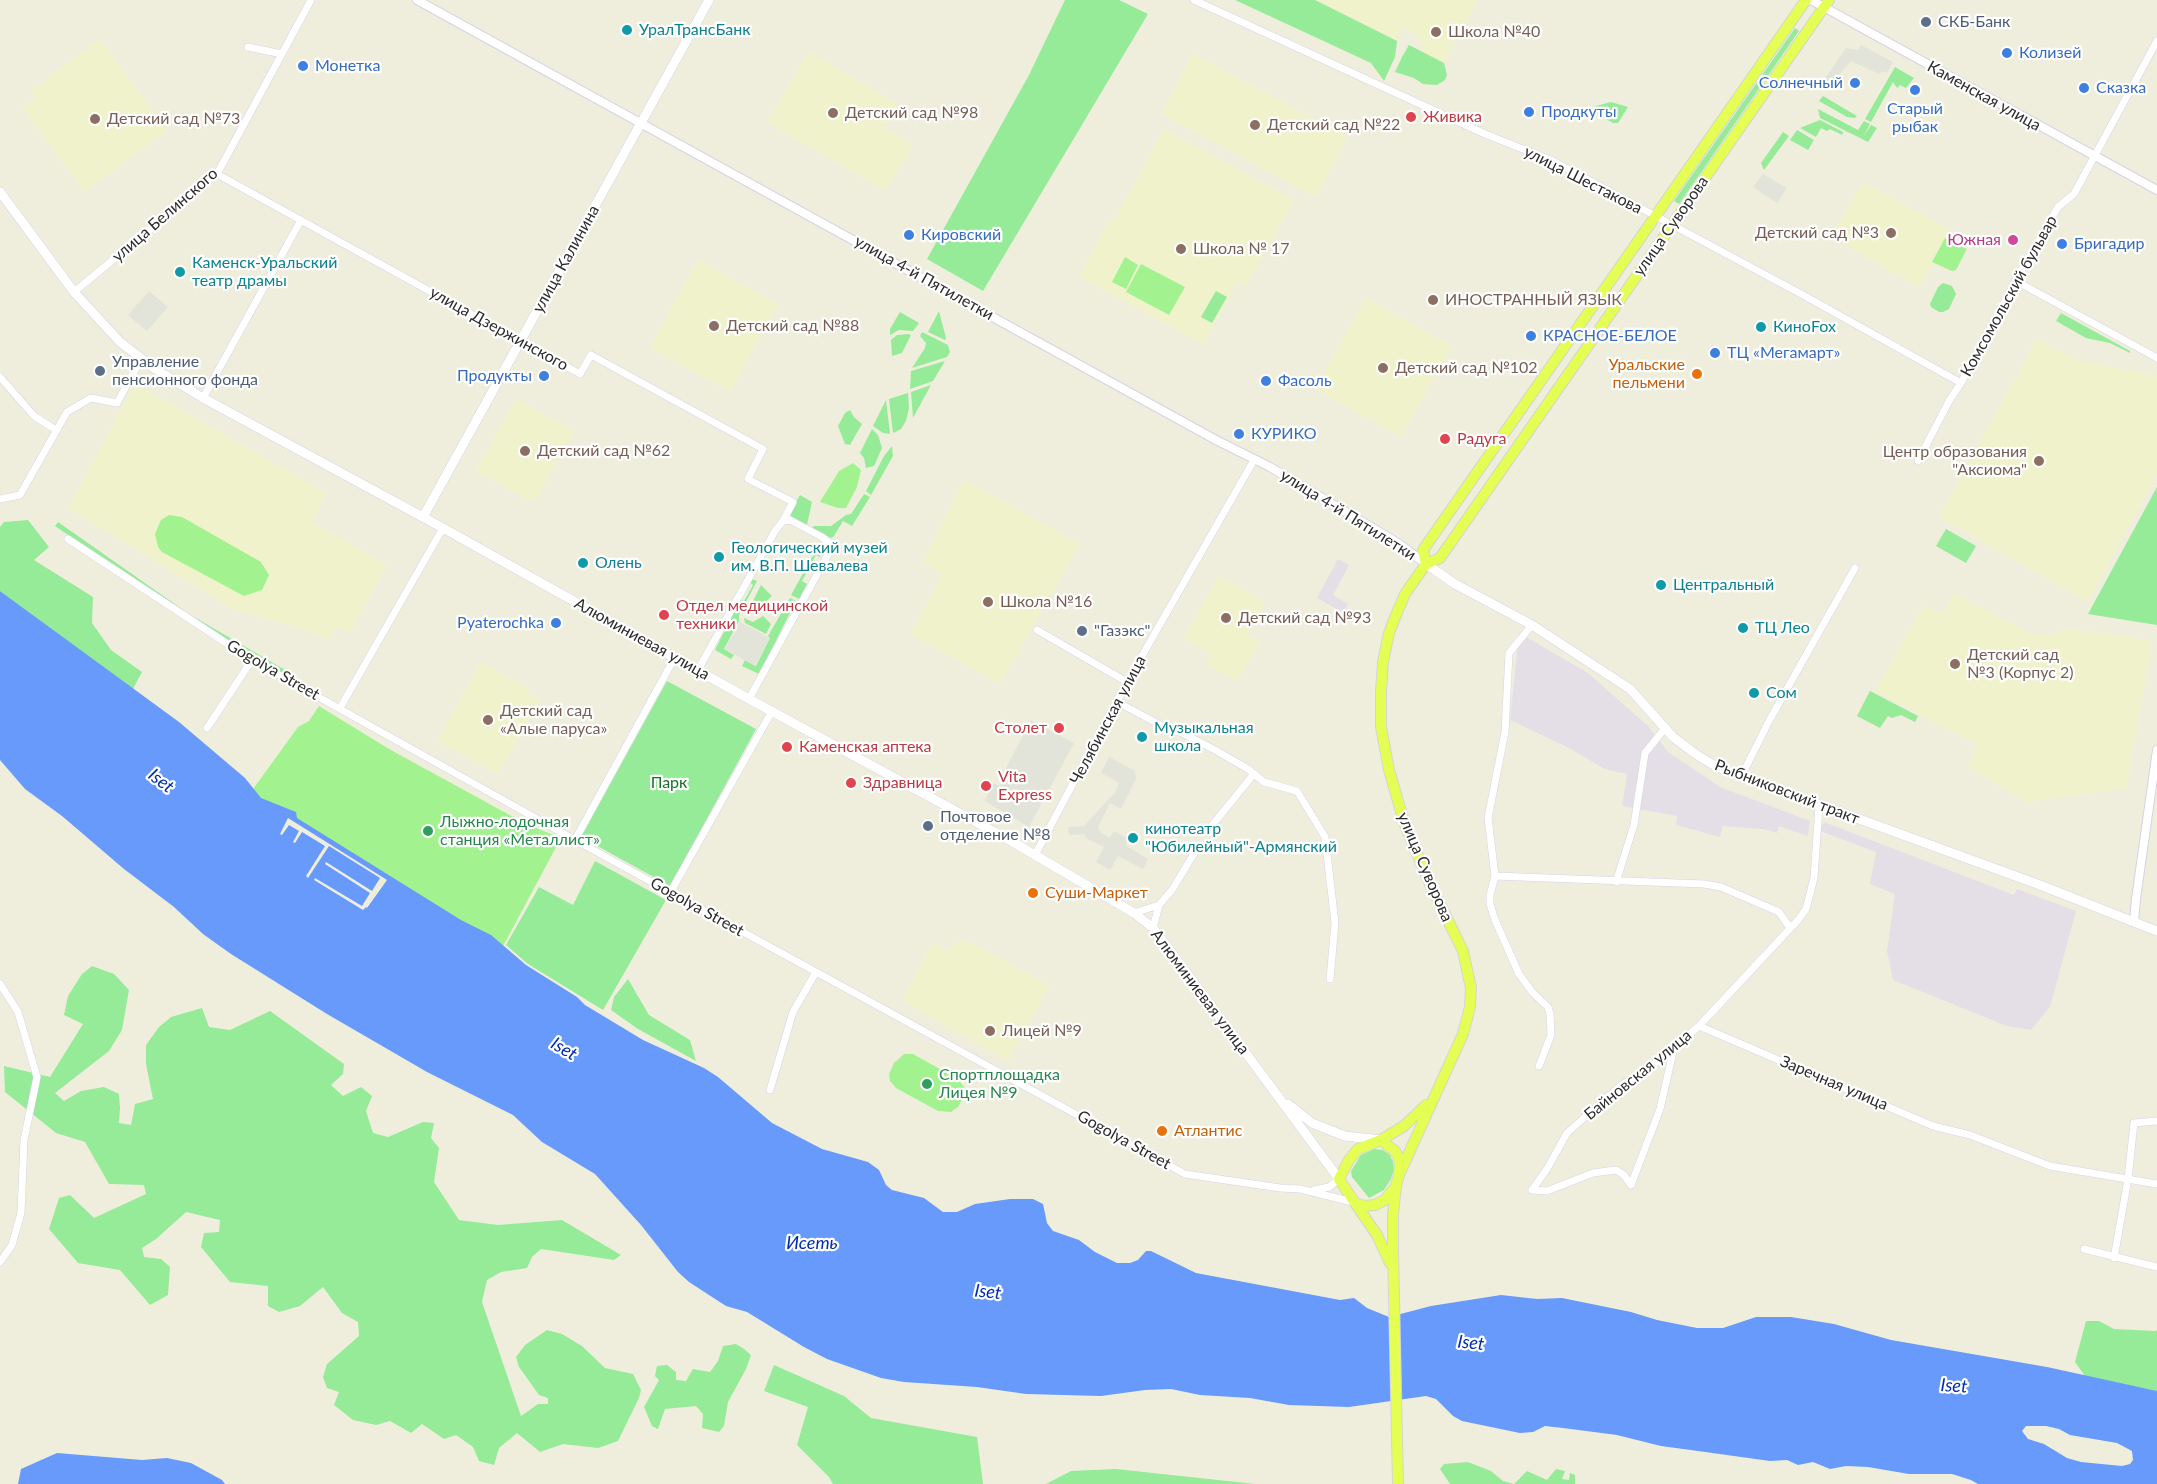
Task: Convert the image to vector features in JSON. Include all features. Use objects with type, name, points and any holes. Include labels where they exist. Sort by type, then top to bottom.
[{"type":"main road","name":"улица Калинина","points":[[423,518],[709,0]]},
{"type":"main road","name":"улица Суворова","points":[[1426,564],[1423,550],[1806,0]]},
{"type":"main road","name":"улица Суворова","points":[[1398,1181],[1432,1098],[1456,1048],[1467,1020],[1471,998],[1470,977],[1463,951],[1430,884],[1405,825],[1389,770],[1381,727],[1381,691],[1383,662],[1389,633],[1405,594],[1426,564],[1440,558],[1827,4]]},
{"type":"main road","name":"Алюминиевая улица","points":[[0,192],[74,292],[120,342],[141,359],[203,398],[1035,855],[1134,913],[1153,928],[1276,1093]]},
{"type":"main road","name":"Рыбниковский тракт","points":[[1426,564],[1501,610],[1532,625],[1630,689],[1673,737],[1697,756],[1741,777],[2029,881],[2157,931]]},
{"type":"main road","points":[[1276,1093],[1312,1122],[1327,1129],[1346,1136],[1381,1140],[1395,1151],[1400,1163],[1393,1215],[1398,1484]]},
{"type":"main road","points":[[1276,1093],[1339,1179],[1383,1245],[1391,1268],[1395,1292]]},
{"type":"main road","points":[[1339,1179],[1353,1154],[1363,1146],[1381,1140],[1404,1126],[1432,1098]]},
{"type":"main road","points":[[1355,1203],[1370,1206],[1380,1203],[1389,1197],[1398,1181]]},
{"type":"street","name":"улица Белинского","points":[[74,292],[217,174],[312,0]]},
{"type":"street","name":"улица 4-й Пятилетки","points":[[417,0],[1270,467],[1398,543],[1426,564]]},
{"type":"street","name":"улица Шестакова","points":[[1194,0],[1485,134],[1553,161],[1961,383]]},
{"type":"street","name":"Каменская улица","points":[[1811,0],[1827,4],[2157,190]]},
{"type":"street","name":"Комсомольский бульвар","points":[[1918,461],[1948,401],[1961,383],[2058,207],[2074,194],[2096,157],[2157,41]]},
{"type":"street","points":[[248,47],[282,54]]},
{"type":"street","name":"улица Дзержинского","points":[[217,174],[580,374],[591,355],[763,449],[748,479],[793,501],[783,521]]},
{"type":"street","points":[[203,398],[301,220]]},
{"type":"street","points":[[2016,281],[2157,358]]},
{"type":"street","points":[[0,499],[20,495],[67,412],[91,398],[117,403],[141,359]]},
{"type":"street","points":[[0,377],[34,417],[56,430]]},
{"type":"street","name":"Челябинская улица","points":[[1035,855],[1127,682],[1254,460]]},
{"type":"street","points":[[698,670],[775,531],[783,521],[790,520],[822,537],[829,543],[831,549],[749,699]]},
{"type":"street","points":[[340,708],[443,528]]},
{"type":"street","name":"Gogolya Street","points":[[68,539],[252,660],[575,840],[1185,1174],[1300,1189],[1355,1203]]},
{"type":"street","points":[[1741,777],[1769,721],[1856,568]]},
{"type":"street","points":[[1532,625],[1509,653],[1505,732],[1488,818],[1495,876],[1490,904],[1495,920],[1519,974],[1533,993],[1548,1007],[1550,1014],[1551,1035],[1539,1066]]},
{"type":"street","points":[[1037,630],[1127,682]]},
{"type":"street","points":[[575,840],[675,657]]},
{"type":"street","points":[[207,728],[252,660]]},
{"type":"street","points":[[1117,702],[1172,732],[1180,732],[1215,750],[1248,769],[1264,782],[1297,791],[1325,837],[1335,923],[1330,978]]},
{"type":"street","points":[[670,892],[772,711]]},
{"type":"street","points":[[1616,882],[1634,825],[1646,753],[1666,727]]},
{"type":"street","points":[[2134,922],[2157,750]]},
{"type":"street","points":[[1210,828],[1253,775]]},
{"type":"street","name":"Байновская улица","points":[[1674,1048],[1660,1109],[1631,1185],[1624,1175],[1616,1170],[1593,1173],[1547,1191],[1532,1190],[1567,1133],[1620,1086],[1647,1070],[1699,1026],[1806,909],[1814,878],[1819,806]]},
{"type":"street","points":[[1153,928],[1159,905],[1172,890],[1198,847]]},
{"type":"street","points":[[1495,876],[1721,886],[1779,912],[1790,928]]},
{"type":"street","points":[[1134,913],[1159,905]]},
{"type":"street","points":[[770,1090],[793,1012],[816,972]]},
{"type":"street","points":[[0,984],[18,1012],[37,1077],[24,1140],[21,1213],[12,1245],[0,1262]]},
{"type":"street","name":"Заречная улица","points":[[1699,1026],[1933,1126],[1970,1135],[2050,1166],[2157,1184]]},
{"type":"street","points":[[2114,1258],[2128,1179],[2134,1123],[2157,1121]]},
{"type":"street","points":[[1300,1189],[1314,1190],[1329,1187],[1339,1179]]},
{"type":"street","points":[[2084,1249],[2157,1267]]},
{"type":"shaded area","name":"Школа №40","points":[[1315,0],[1478,0],[1444,63],[1421,51],[1424,46],[1417,42],[1419,36],[1403,28],[1397,41]]},
{"type":"shaded area","name":"Детский сад №73","points":[[100,39],[167,130],[85,192],[22,108],[36,98],[31,91]]},
{"type":"shaded area","points":[[1861,45],[1893,62],[1887,73],[1883,71],[1879,74],[1851,61],[1830,90],[1821,84],[1846,48],[1858,50]]},
{"type":"shaded area","name":"Детский сад №98","points":[[809,52],[898,104],[884,128],[913,145],[886,191],[767,122]]},
{"type":"shaded area","name":"Детский сад №22","points":[[1193,54],[1348,137],[1316,197],[1161,114]]},
{"type":"shaded area","name":"Школа № 17","points":[[1164,129],[1294,200],[1246,287],[1237,282],[1204,344],[1079,277],[1110,219],[1115,220]]},
{"type":"shaded area","points":[[1763,174],[1787,188],[1777,203],[1753,187]]},
{"type":"shaded area","name":"Детский сад №3","points":[[1863,182],[1950,230],[1919,288],[1831,236]]},
{"type":"shaded area","name":"Детский сад №88","points":[[698,260],[778,304],[730,392],[650,348]]},
{"type":"shaded area","points":[[149,291],[168,307],[147,331],[128,315]]},
{"type":"shaded area","name":"Детский сад №102","points":[[1366,298],[1452,346],[1401,437],[1315,389]]},
{"type":"shaded area","points":[[2037,339],[2080,361],[2157,376],[2157,475],[2088,602],[1939,517]]},
{"type":"shaded area","points":[[133,386],[141,387],[326,493],[312,522],[387,565],[350,633],[336,626],[328,640],[314,633],[231,608],[69,508]]},
{"type":"shaded area","name":"Детский сад №62","points":[[516,399],[574,431],[534,503],[476,471]]},
{"type":"shaded area","name":"Школа №16","points":[[964,480],[1080,544],[1000,684],[911,634],[942,574],[923,562]]},
{"type":"shaded area","points":[[1338,559],[1349,565],[1333,595],[1348,604],[1344,613],[1317,598]]},
{"type":"shaded area","name":"Детский сад №93","points":[[1219,576],[1265,602],[1247,634],[1260,642],[1237,681],[1206,664],[1211,654],[1184,638]]},
{"type":"shaded area","points":[[1954,593],[2035,636],[2074,629],[2152,641],[2127,788],[2026,802],[1969,767],[1976,744],[1875,691],[1924,605],[1942,615]]},
{"type":"shaded area","points":[[740,622],[770,638],[755,666],[725,649]]},
{"type":"shaded area","points":[[1519,633],[1588,673],[1648,726],[1668,752],[1720,787],[1810,821],[1808,836],[1779,826],[1777,833],[1763,829],[1723,826],[1720,837],[1676,825],[1677,816],[1622,806],[1627,774],[1605,769],[1569,748],[1510,720]]},
{"type":"shaded area","name":"Детский сад «Алые паруса»","points":[[481,662],[529,689],[528,693],[540,699],[498,774],[437,741]]},
{"type":"shaded area","points":[[1031,720],[1074,743],[1029,827],[985,801],[994,783],[1000,786],[1008,772],[1005,770]]},
{"type":"shaded area","points":[[1109,757],[1135,771],[1136,779],[1121,809],[1110,803],[1098,827],[1100,832],[1110,838],[1114,831],[1129,839],[1125,845],[1148,859],[1143,869],[1118,856],[1110,870],[1096,862],[1104,847],[1086,838],[1085,834],[1069,835],[1068,827],[1084,826],[1115,792],[1119,783],[1101,773]]},
{"type":"shaded area","points":[[1824,822],[2014,895],[2017,889],[2076,911],[2050,1007],[2031,1030],[2007,1026],[1893,980],[1887,951],[1895,894],[1870,884],[1876,852],[1820,831]]},
{"type":"shaded area","name":"Лицей №9","points":[[962,941],[974,944],[1050,986],[1008,1061],[902,1001],[933,943],[948,951],[955,943]]},
{"type":"green space","points":[[1065,0],[1119,0],[1148,14],[983,291],[927,259],[1029,75]]},
{"type":"green space","points":[[1235,0],[1315,0],[1397,41],[1395,57],[1384,81],[1371,63]]},
{"type":"green space","points":[[1795,28],[1799,31],[1679,204],[1674,201]]},
{"type":"green space","points":[[1409,45],[1444,63],[1447,75],[1445,80],[1437,85],[1423,84],[1414,78],[1395,72]]},
{"type":"green space","points":[[1895,67],[1914,78],[1906,88],[1900,85],[1897,88],[1893,82],[1871,122],[1865,119]]},
{"type":"green space","points":[[1823,96],[1857,116],[1847,117],[1819,101]]},
{"type":"green space","points":[[1611,102],[1628,107],[1618,123],[1613,123],[1592,111],[1596,106]]},
{"type":"green space","points":[[1818,109],[1858,130],[1864,121],[1870,124],[1863,137],[1871,125],[1877,128],[1868,142],[1820,118]]},
{"type":"green space","points":[[1820,120],[1843,132],[1842,135],[1830,129],[1827,131],[1821,128],[1816,137],[1800,128]]},
{"type":"green space","points":[[1797,130],[1814,140],[1808,150],[1790,140]]},
{"type":"green space","points":[[1783,132],[1789,136],[1764,170],[1761,163]]},
{"type":"green space","points":[[1945,238],[1967,249],[1956,270],[1952,271],[1932,262]]},
{"type":"green space","points":[[1125,257],[1138,265],[1126,289],[1112,282]]},
{"type":"green space","points":[[1141,264],[1185,287],[1169,315],[1126,292]]},
{"type":"green space","points":[[1943,283],[1952,286],[1956,294],[1949,309],[1939,312],[1930,304],[1938,287]]},
{"type":"green space","points":[[1216,291],[1227,297],[1212,323],[1201,317]]},
{"type":"green space","points":[[939,311],[946,338],[945,340],[928,332]]},
{"type":"green space","points":[[900,312],[919,323],[913,331],[899,330],[890,335],[890,329]]},
{"type":"green space","points":[[2061,313],[2130,353],[2110,343],[2086,338],[2056,321]]},
{"type":"green space","points":[[922,332],[948,345],[950,352],[947,357],[912,368],[925,348],[926,343],[920,336]]},
{"type":"green space","points":[[897,335],[911,335],[902,353],[892,356],[891,340]]},
{"type":"green space","points":[[945,361],[933,381],[910,389],[911,371]]},
{"type":"green space","points":[[931,385],[913,418],[911,392]]},
{"type":"green space","points":[[908,393],[909,408],[906,421],[901,429],[893,433],[889,399]]},
{"type":"green space","points":[[886,400],[890,434],[883,433],[873,426]]},
{"type":"green space","points":[[850,410],[862,424],[850,445],[845,444],[838,426],[845,413]]},
{"type":"green space","points":[[872,429],[878,435],[882,448],[874,466],[866,468],[864,458],[860,453]]},
{"type":"green space","points":[[892,446],[893,456],[871,495],[866,491],[884,456]]},
{"type":"green space","points":[[853,463],[861,470],[857,487],[846,508],[820,502],[839,471]]},
{"type":"green space","points":[[2157,487],[2157,625],[2088,614]]},
{"type":"green space","points":[[864,494],[870,497],[852,526],[843,521],[831,538],[812,528],[831,526],[851,514]]},
{"type":"green space","points":[[800,495],[812,502],[807,525],[791,516],[790,512]]},
{"type":"green space","points":[[169,515],[182,517],[261,562],[269,575],[262,590],[244,596],[162,552],[158,547],[155,534],[161,520]]},
{"type":"green space","points":[[28,520],[49,547],[34,560],[93,597],[92,623],[111,650],[142,672],[133,689],[0,591],[0,527],[4,522]]},
{"type":"green space","points":[[58,522],[189,614],[292,674],[296,681],[187,616],[55,526]]},
{"type":"green space","points":[[1946,529],[1976,546],[1966,563],[1936,546]]},
{"type":"green space","points":[[815,552],[821,555],[820,557],[816,555],[802,581],[807,584],[799,599],[791,595]]},
{"type":"green space","points":[[752,579],[757,581],[724,649],[734,655],[731,659],[715,650],[740,600],[744,601],[753,585],[750,582]]},
{"type":"green space","points":[[761,585],[772,596],[752,614],[745,612],[753,601]]},
{"type":"green space","points":[[790,598],[796,601],[759,674],[742,666],[745,660],[756,666],[770,638],[768,636]]},
{"type":"green space","points":[[763,616],[771,624],[766,634],[745,623],[744,618],[753,622]]},
{"type":"green space","name":"Парк","points":[[667,681],[756,729],[670,886],[581,837]]},
{"type":"green space","points":[[1870,691],[1918,716],[1915,722],[1901,715],[1892,718],[1888,716],[1880,728],[1857,716]]},
{"type":"green space","name":"Лыжно-лодочная станция «Металлист»","points":[[319,706],[389,749],[526,824],[561,838],[502,948],[248,796],[298,727],[309,721]]},
{"type":"green space","points":[[595,861],[666,900],[603,1010],[528,964],[506,945],[539,887],[573,905]]},
{"type":"green space","points":[[92,966],[114,974],[129,990],[122,1030],[109,1051],[55,1093],[64,1101],[81,1091],[104,1087],[119,1094],[119,1123],[131,1125],[135,1104],[153,1099],[146,1064],[146,1045],[159,1027],[171,1017],[202,1008],[209,1027],[230,1030],[270,1011],[344,1064],[343,1074],[331,1085],[343,1096],[361,1087],[372,1096],[366,1111],[373,1133],[388,1137],[423,1122],[434,1123],[431,1138],[439,1148],[434,1182],[459,1220],[498,1225],[562,1220],[621,1255],[614,1260],[541,1249],[532,1257],[527,1268],[501,1272],[487,1280],[482,1302],[521,1416],[538,1404],[548,1404],[548,1398],[539,1395],[519,1367],[516,1357],[525,1345],[547,1330],[562,1334],[582,1346],[605,1368],[633,1374],[641,1390],[618,1441],[598,1448],[563,1444],[540,1452],[517,1433],[499,1448],[494,1465],[479,1461],[473,1447],[456,1435],[444,1439],[422,1424],[411,1433],[390,1421],[376,1425],[353,1420],[334,1405],[339,1392],[327,1388],[323,1377],[327,1364],[359,1336],[358,1322],[342,1313],[323,1287],[300,1306],[279,1312],[268,1306],[268,1286],[230,1282],[201,1247],[204,1233],[219,1232],[220,1220],[186,1212],[156,1239],[142,1248],[144,1257],[161,1259],[170,1267],[168,1295],[150,1305],[120,1270],[78,1263],[49,1229],[59,1198],[70,1195],[94,1218],[146,1194],[144,1185],[109,1184],[85,1142],[56,1133],[5,1092],[4,1066],[50,1077],[83,1024],[64,1015],[68,996],[82,974]]},
{"type":"green space","points":[[628,979],[649,1015],[690,1040],[696,1061],[638,1029],[611,1010],[614,997]]},
{"type":"green space","name":"Спортплощадка Лицея №9","points":[[904,1054],[913,1054],[958,1079],[964,1087],[965,1095],[958,1107],[951,1112],[938,1111],[896,1088],[890,1081],[889,1074],[894,1063]]},
{"type":"green space","points":[[1374,1149],[1383,1150],[1390,1155],[1394,1169],[1384,1190],[1369,1198],[1352,1177],[1351,1171],[1361,1155]]},
{"type":"green space","points":[[2086,1321],[2099,1321],[2114,1329],[2157,1330],[2157,1391],[2085,1376],[2075,1362]]},
{"type":"green space","points":[[736,1344],[751,1355],[728,1402],[724,1426],[719,1432],[702,1428],[703,1414],[696,1406],[665,1409],[658,1429],[652,1426],[644,1407],[659,1380],[655,1376],[657,1366],[667,1365],[676,1372],[676,1380],[686,1381],[693,1369],[710,1372],[718,1361],[723,1346]]},
{"type":"green space","points":[[774,1365],[844,1396],[871,1418],[977,1437],[983,1484],[833,1484],[829,1477],[797,1445],[808,1407],[764,1391]]},
{"type":"green space","points":[[1468,1462],[1491,1471],[1503,1481],[1514,1484],[1450,1484],[1440,1469],[1444,1464]]},
{"type":"green space","points":[[1116,1469],[1255,1484],[1046,1484],[1071,1471]]},
{"type":"green space","points":[[1556,1469],[1565,1471],[1562,1479],[1569,1480],[1570,1473],[1575,1475],[1575,1484],[1514,1484],[1527,1471],[1547,1480]]},
{"type":"water","name":"Исеть","points":[[0,591],[179,722],[245,778],[261,798],[296,812],[297,818],[461,920],[491,935],[526,965],[577,997],[585,1005],[643,1040],[704,1068],[718,1077],[772,1123],[822,1149],[868,1162],[879,1170],[886,1185],[892,1190],[924,1198],[943,1212],[957,1212],[975,1204],[1010,1199],[1033,1199],[1043,1204],[1047,1223],[1053,1231],[1079,1240],[1095,1252],[1117,1263],[1130,1263],[1138,1260],[1146,1251],[1151,1251],[1196,1273],[1340,1300],[1354,1298],[1367,1308],[1389,1317],[1431,1306],[1501,1295],[1537,1299],[1562,1298],[1697,1328],[1723,1328],[1756,1317],[1791,1317],[1834,1324],[1891,1340],[2047,1367],[2157,1391],[2157,1484],[1978,1484],[1952,1474],[1909,1474],[1846,1466],[1830,1469],[1813,1462],[1798,1465],[1787,1460],[1770,1461],[1661,1446],[1617,1435],[1563,1428],[1545,1426],[1533,1432],[1520,1433],[1462,1421],[1453,1416],[1436,1399],[1426,1396],[1349,1407],[1289,1405],[1250,1398],[1200,1395],[1171,1389],[1101,1396],[1026,1394],[881,1378],[827,1359],[747,1312],[726,1306],[689,1282],[595,1174],[542,1142],[513,1115],[427,1072],[327,1014],[231,954],[203,934],[174,907],[124,869],[62,816],[25,789],[0,760]],"holes":[[[2026,1426],[2046,1426],[2070,1435],[2117,1443],[2132,1451],[2133,1460],[2130,1464],[2122,1466],[2081,1462],[2067,1458],[2044,1444],[2028,1439],[2022,1431]]]},
{"type":"water","points":[[57,1453],[142,1460],[167,1458],[191,1463],[222,1480],[225,1484],[18,1484],[21,1469]]},
{"type":"pier","points":[[288,818],[387,880],[367,908],[363,910],[314,880],[315,878],[362,906],[370,893],[325,864],[326,862],[372,891],[380,878],[329,846],[308,878],[306,876],[325,846],[302,832],[295,843],[293,842],[299,831],[289,825],[282,835],[280,834]]},
{"type":"place","name":"СКБ-Банк","points":[[1926,22]]},
{"type":"place","name":"УралТрансБанк","points":[[627,30]]},
{"type":"place","name":"Школа №40","points":[[1436,32]]},
{"type":"place","name":"Колизей","points":[[2007,53]]},
{"type":"place","name":"Монетка","points":[[303,66]]},
{"type":"place","name":"Солнечный","points":[[1855,83]]},
{"type":"place","name":"Сказка","points":[[2084,88]]},
{"type":"place","name":"Старый рыбак","points":[[1915,90]]},
{"type":"place","name":"Продкуты","points":[[1529,112]]},
{"type":"place","name":"Детский сад №98","points":[[833,113]]},
{"type":"place","name":"Живика","points":[[1411,117]]},
{"type":"place","name":"Детский сад №73","points":[[95,119]]},
{"type":"place","name":"Детский сад №22","points":[[1255,125]]},
{"type":"place","name":"Детский сад №3","points":[[1891,233]]},
{"type":"place","name":"Кировский","points":[[909,235]]},
{"type":"place","name":"Южная","points":[[2013,240]]},
{"type":"place","name":"Бригадир","points":[[2062,244]]},
{"type":"place","name":"Школа № 17","points":[[1181,249]]},
{"type":"place","name":"Каменск-Уральский театр драмы","points":[[180,272]]},
{"type":"place","name":"ИНОСТРАННЫЙ ЯЗЫК","points":[[1433,300]]},
{"type":"place","name":"Детский сад №88","points":[[714,326]]},
{"type":"place","name":"КиноFox","points":[[1761,327]]},
{"type":"place","name":"КРАСНОЕ-БЕЛОЕ","points":[[1531,336]]},
{"type":"place","name":"ТЦ «Мегамарт»","points":[[1715,353]]},
{"type":"place","name":"Детский сад №102","points":[[1383,368]]},
{"type":"place","name":"Управление пенсионного фонда","points":[[100,371]]},
{"type":"place","name":"Уральские пельмени","points":[[1697,374]]},
{"type":"place","name":"Продукты","points":[[544,376]]},
{"type":"place","name":"Фасоль","points":[[1266,381]]},
{"type":"place","name":"КУРИКО","points":[[1239,434]]},
{"type":"place","name":"Радуга","points":[[1445,439]]},
{"type":"place","name":"Детский сад №62","points":[[525,451]]},
{"type":"place","name":"Центр образования \"Аксиома\"","points":[[2039,461]]},
{"type":"place","name":"Геологический музей им. В.П. Шевалева","points":[[719,557]]},
{"type":"place","name":"Олень","points":[[583,563]]},
{"type":"place","name":"Центральный","points":[[1661,585]]},
{"type":"place","name":"Школа №16","points":[[988,602]]},
{"type":"place","name":"Отдел медицинской техники","points":[[664,615]]},
{"type":"place","name":"Детский сад №93","points":[[1226,618]]},
{"type":"place","name":"Pyaterochka","points":[[556,623]]},
{"type":"place","name":"ТЦ Лео","points":[[1743,628]]},
{"type":"place","name":"\"Газэкс\"","points":[[1082,631]]},
{"type":"place","name":"Детский сад №3 (Корпус 2)","points":[[1955,664]]},
{"type":"place","name":"Сом","points":[[1754,693]]},
{"type":"place","name":"Детский сад «Алые паруса»","points":[[488,720]]},
{"type":"place","name":"Столет","points":[[1059,728]]},
{"type":"place","name":"Музыкальная школа","points":[[1142,737]]},
{"type":"place","name":"Каменская аптека","points":[[787,747]]},
{"type":"place","name":"Здравница","points":[[851,783]]},
{"type":"place","name":"Vita Express","points":[[986,786]]},
{"type":"place","name":"Почтовое отделение №8","points":[[928,826]]},
{"type":"place","name":"Лыжно-лодочная станция «Металлист»","points":[[428,831]]},
{"type":"place","name":"кинотеатр \"Юбилейный\"-Армянский","points":[[1133,838]]},
{"type":"place","name":"Суши-Маркет","points":[[1033,893]]},
{"type":"place","name":"Лицей №9","points":[[990,1031]]},
{"type":"place","name":"Спортплощадка Лицея №9","points":[[927,1084]]},
{"type":"place","name":"Атлантис","points":[[1162,1131]]},
{"type":"water label","name":"Iset","points":[[161,781]]},
{"type":"water label","name":"Iset","points":[[564,1049]]},
{"type":"water label","name":"Iset","points":[[988,1292]]},
{"type":"water label","name":"Iset","points":[[1471,1343]]},
{"type":"water label","name":"Iset","points":[[1954,1386]]}]
